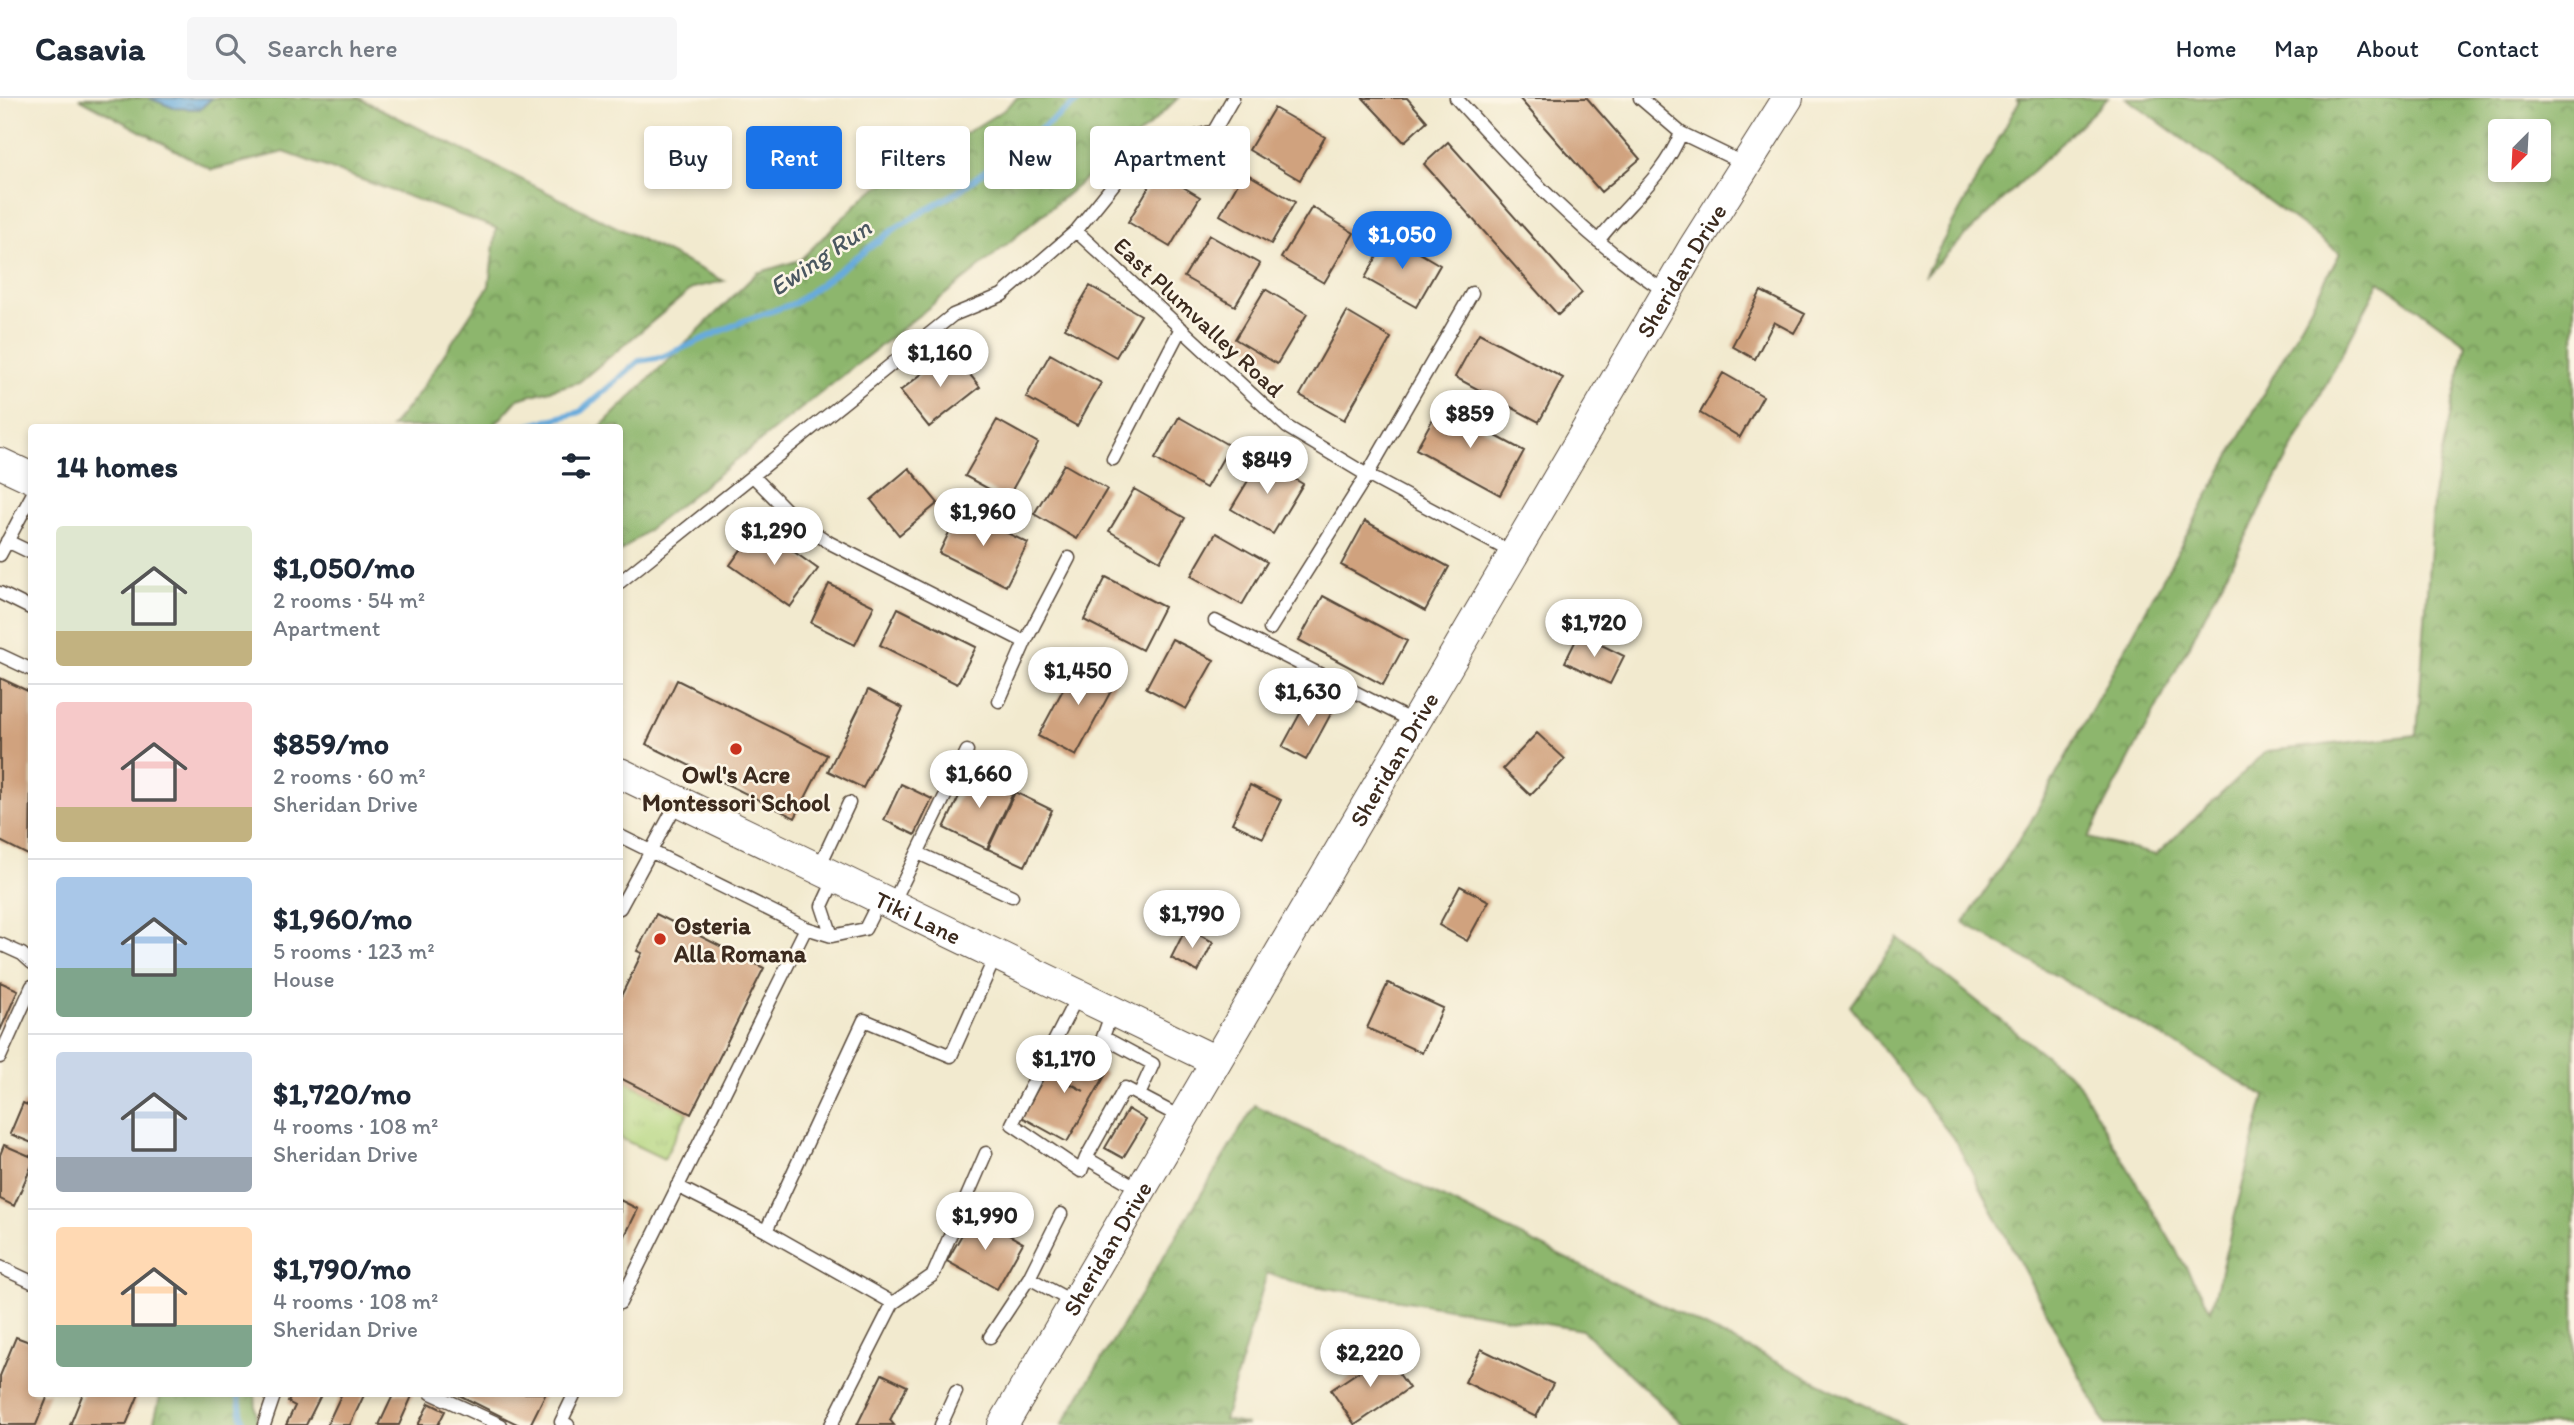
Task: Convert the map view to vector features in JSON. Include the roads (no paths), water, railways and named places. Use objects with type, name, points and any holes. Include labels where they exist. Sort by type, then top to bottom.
[{"type":"street","name":"Sheridan Drive","points":[[1003,1425],[1667,293],[1788,98]]},
{"type":"street","points":[[0,463],[28,476]]},
{"type":"street","name":"Tiki Lane","points":[[623,774],[1216,1060]]},
{"type":"lane","points":[[623,580],[953,315],[1002,295],[1076,231],[1134,159],[1162,146],[1214,131],[1233,98]]},
{"type":"lane","points":[[1456,98],[1572,218],[1667,293]]},
{"type":"lane","points":[[1640,98],[1681,133],[1745,164]]},
{"type":"lane","points":[[1598,241],[1661,172],[1681,133]]},
{"type":"lane","name":"East Plumvalley Road","points":[[1076,231],[1287,427],[1367,475],[1515,554]]},
{"type":"lane","points":[[1270,629],[1367,475],[1472,293]]},
{"type":"lane","points":[[1113,459],[1181,328]]},
{"type":"lane","points":[[753,476],[798,523],[830,543],[1025,642]]},
{"type":"lane","points":[[0,555],[28,503]]},
{"type":"lane","points":[[8,541],[28,551]]},
{"type":"lane","points":[[999,701],[1025,642],[1069,558]]},
{"type":"lane","points":[[0,593],[28,607]]},
{"type":"lane","points":[[1215,621],[1415,722]]},
{"type":"lane","points":[[0,654],[28,668]]},
{"type":"lane","points":[[623,837],[806,928],[832,936],[865,929],[918,853],[967,751]]},
{"type":"lane","points":[[623,900],[678,801]]},
{"type":"lane","points":[[832,936],[822,906],[827,873],[849,803]]},
{"type":"lane","points":[[918,853],[1012,896]]},
{"type":"lane","points":[[623,1297],[806,928]]},
{"type":"lane","points":[[0,944],[28,959]]},
{"type":"lane","points":[[766,1231],[864,1020],[951,1056],[996,954]]},
{"type":"lane","points":[[1079,993],[1012,1124],[1081,1171],[1125,1088],[1182,1118]]},
{"type":"lane","points":[[0,1057],[28,995]]},
{"type":"lane","points":[[1113,1009],[1103,1037],[1153,1064],[1139,1095]]},
{"type":"lane","points":[[831,1425],[893,1303],[933,1275],[986,1153]]},
{"type":"lane","points":[[1086,1158],[1141,1190]]},
{"type":"lane","points":[[677,1186],[766,1231],[893,1303]]},
{"type":"lane","points":[[990,1337],[1029,1278],[1061,1214]]},
{"type":"lane","points":[[0,1266],[28,1281]]},
{"type":"lane","points":[[1029,1278],[1073,1302]]},
{"type":"lane","points":[[941,1425],[956,1392]]},
{"type":"lane","points":[[264,1425],[274,1397]]},
{"type":"lane","points":[[440,1397],[501,1425]]},
{"type":"lane","points":[[563,1424],[573,1397]]},
{"type":"water","points":[[149,98],[212,98],[200,109],[174,108]]},
{"type":"waterway","name":"Ewing Run","points":[[535,424],[580,412],[639,361],[662,357],[746,320],[795,303],[897,227],[957,192],[1082,98]]},
{"type":"waterway","name":"Ewing Run","points":[[239,1397],[243,1425]]},
{"type":"place","name":"Owl's Acre Montessori School","points":[[736,749]]},
{"type":"place","name":"Osteria Alla Romana","points":[[660,939]]}]
